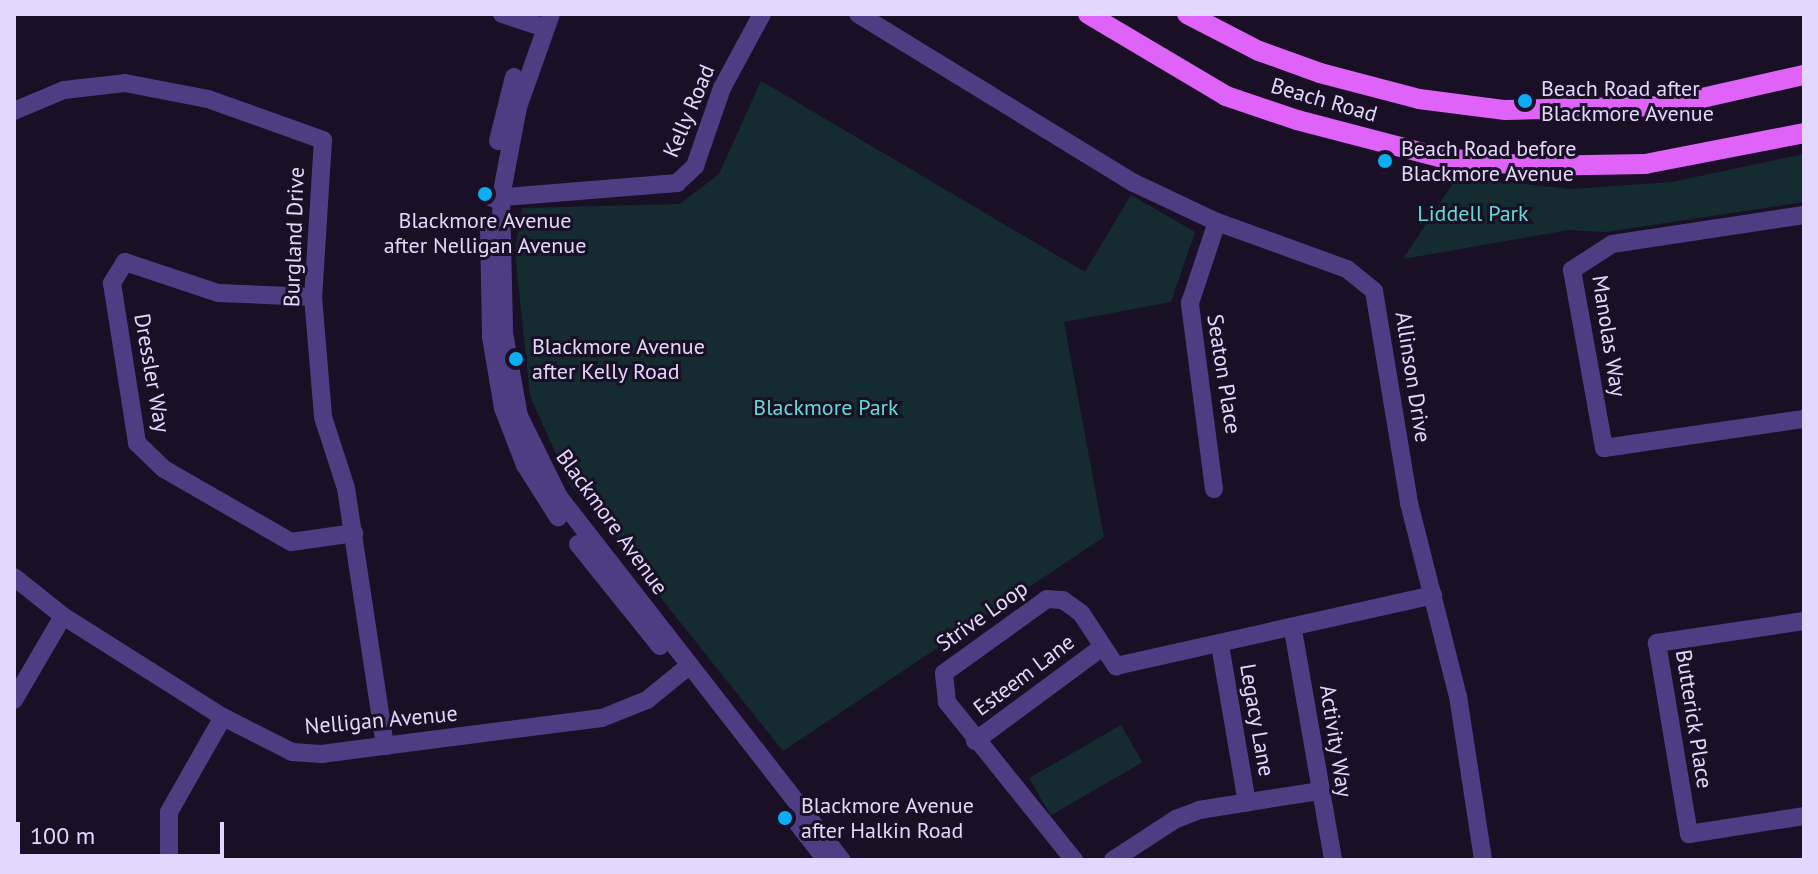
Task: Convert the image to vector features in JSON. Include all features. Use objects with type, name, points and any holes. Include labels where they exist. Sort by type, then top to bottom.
[{"type":"main road","name":"Beach Road","points":[[1088,14],[1226,96],[1297,120],[1443,158],[1533,166],[1645,164],[1804,133]]},
{"type":"main road","name":"Beach Road","points":[[1187,14],[1259,51],[1320,73],[1419,99],[1505,110],[1667,106],[1804,75]]},
{"type":"street","points":[[502,14],[543,19]]},
{"type":"street","name":"Kelly Road","points":[[495,198],[663,187],[687,176],[722,88],[762,14]]},
{"type":"street","name":"Allinson Drive","points":[[858,14],[1132,182],[1217,222],[1347,269],[1374,291],[1409,503],[1458,696],[1483,860]]},
{"type":"street","name":"Blackmore Avenue","points":[[543,19],[506,105],[495,198],[491,337],[514,440],[561,521],[686,668],[842,860]]},
{"type":"street","name":"Burgland Drive","points":[[14,111],[64,90],[125,83],[208,99],[323,140],[313,297],[323,417],[354,533],[385,746]]},
{"type":"street","name":"Manolas Way","points":[[1804,215],[1612,244],[1572,270],[1604,448],[1804,419]]},
{"type":"street","name":"Seaton Place","points":[[1214,489],[1190,303],[1217,222]]},
{"type":"street","name":"Dressler Way","points":[[313,297],[218,293],[125,262],[112,283],[137,443],[164,469],[291,542],[354,533]]},
{"type":"street","name":"Nelligan Avenue","points":[[14,577],[63,616],[223,717],[292,752],[385,746],[611,716],[647,700],[686,668]]},
{"type":"street","points":[[1101,648],[1116,666],[1293,630],[1433,595]]},
{"type":"street","name":"Strive Loop","points":[[1074,860],[975,741],[947,702],[944,673],[1047,599],[1063,600],[1081,613],[1101,648]]},
{"type":"street","points":[[14,700],[63,616]]},
{"type":"street","name":"Butterick Place","points":[[1804,621],[1657,643],[1689,834],[1804,816]]},
{"type":"street","name":"Activity Way","points":[[1293,630],[1333,860]]},
{"type":"street","name":"Legacy Lane","points":[[1220,645],[1247,803]]},
{"type":"street","name":"Esteem Lane","points":[[975,741],[1101,648]]},
{"type":"street","name":"Blackmore Avenue","points":[[686,668],[826,860]]},
{"type":"street","points":[[169,860],[169,812],[223,717]]},
{"type":"street","points":[[1113,860],[1176,819],[1319,791]]},
{"type":"green space","name":"Blackmore Park","points":[[761,81],[1085,272],[1131,195],[1195,232],[1171,302],[1064,322],[1104,537],[783,751],[569,483],[530,396],[515,252],[522,208],[680,204],[719,174]]},
{"type":"green space","name":"Liddell Park","points":[[1804,154],[1804,202],[1606,232],[1569,230],[1403,259],[1457,177],[1570,189],[1672,182]]},
{"type":"green space","points":[[1121,725],[1142,762],[1051,815],[1029,778]]},
{"type":"place","name":"Beach Road after Blackmore Avenue","points":[[1525,101]]},
{"type":"place","name":"Beach Road before Blackmore Avenue","points":[[1385,161]]},
{"type":"place","name":"Blackmore Avenue after Nelligan Avenue","points":[[485,194]]},
{"type":"place","name":"Blackmore Avenue after Kelly Road","points":[[516,359]]},
{"type":"place","name":"Blackmore Avenue after Halkin Road","points":[[785,818]]}]
